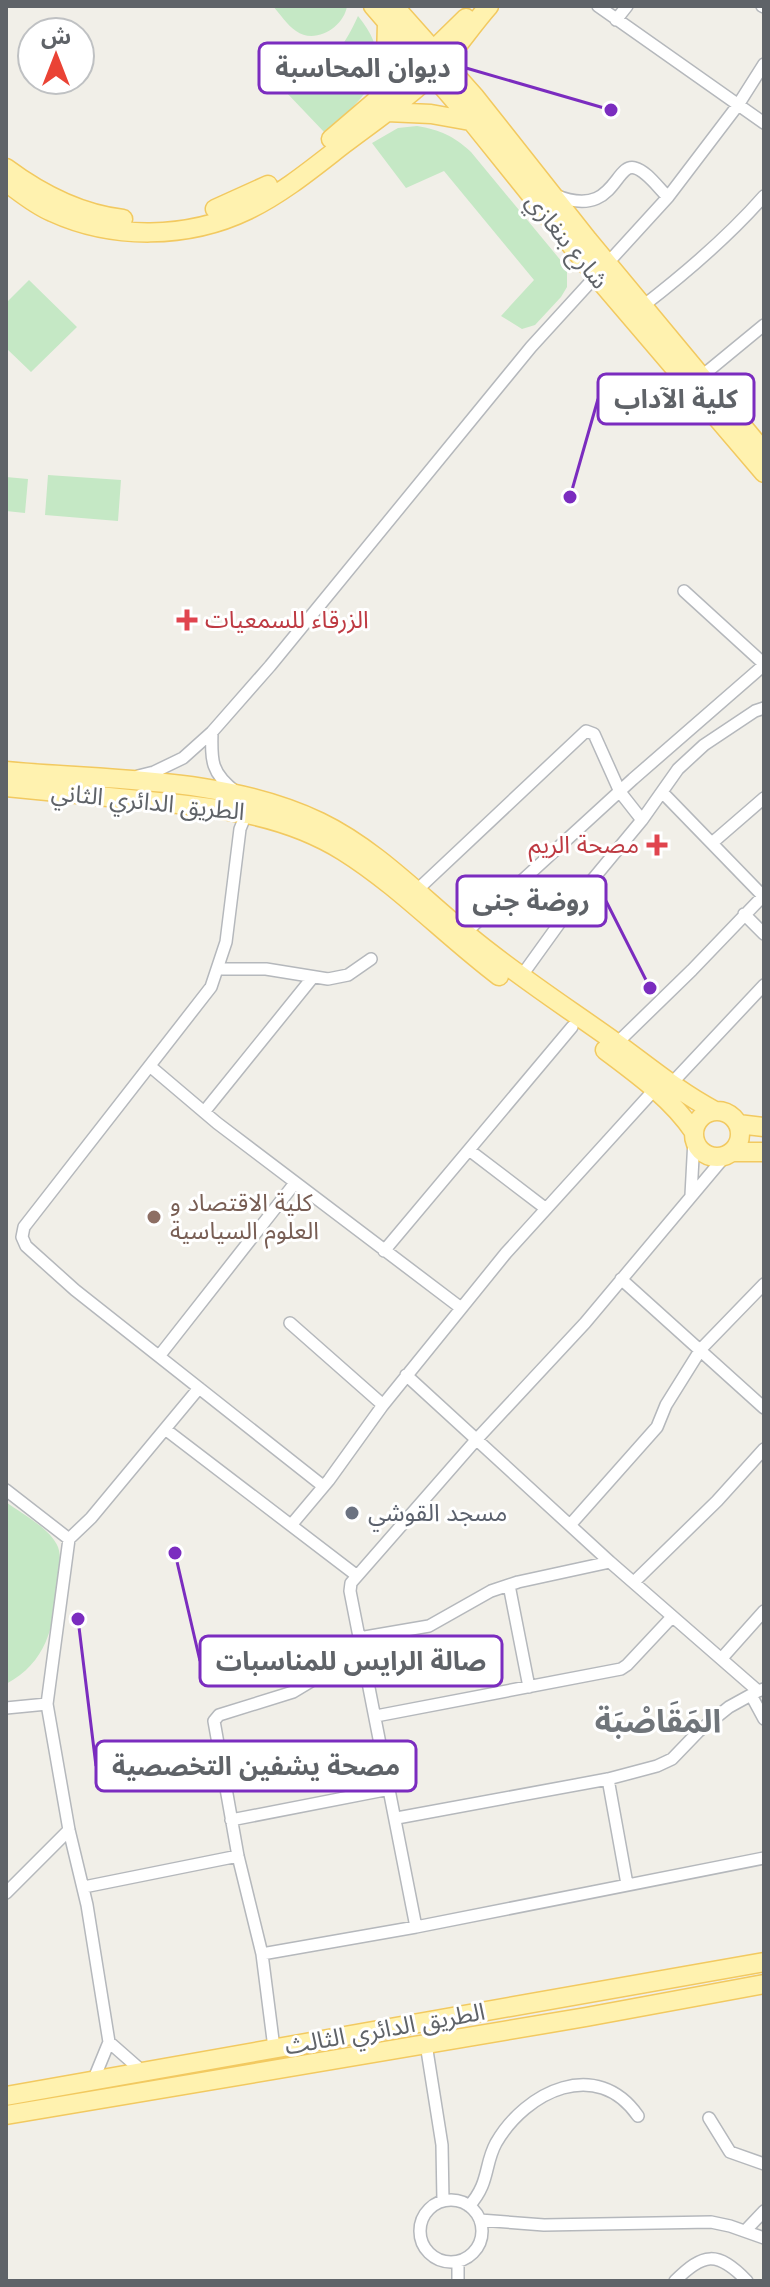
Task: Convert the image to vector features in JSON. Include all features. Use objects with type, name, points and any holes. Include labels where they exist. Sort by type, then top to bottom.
[{"type":"main road","name":"شارع بنغازي","points":[[373,6],[395,16],[432,62],[470,121],[601,270],[764,473]]},
{"type":"main road","points":[[382,106],[386,59],[395,16],[426,30],[438,30],[474,18]]},
{"type":"main road","points":[[6,182],[49,211],[95,226],[140,232],[186,230],[237,214],[267,200],[382,106],[432,62],[474,18]]},
{"type":"main road","points":[[474,18],[461,60],[475,97]]},
{"type":"main road","name":"شارع بنغازي","points":[[432,62],[475,97],[554,194],[601,270],[643,306],[764,452]]},
{"type":"main road","points":[[6,168],[42,192],[80,210],[119,219],[183,219],[229,205],[268,185],[382,106],[470,121]]},
{"type":"main road","points":[[6,771],[77,786]]},
{"type":"main road","name":"الطريق الدائري الثاني","points":[[77,786],[125,779],[198,789],[319,822],[349,838],[520,978],[609,1045]]},
{"type":"main road","name":"الطريق الدائري الثاني","points":[[6,787],[77,786],[247,802],[342,850],[378,875],[459,945],[572,1027],[609,1045]]},
{"type":"main road","points":[[609,1045],[663,1086],[715,1111],[726,1112],[738,1124],[740,1139],[729,1154]]},
{"type":"main road","points":[[663,1086],[686,1120],[697,1145],[707,1154],[720,1157],[763,1153]]},
{"type":"main road","points":[[694,1135],[700,1117],[715,1111]]},
{"type":"main road","points":[[738,1124],[764,1127]]},
{"type":"main road","name":"الطريق الدائري الثالث","points":[[6,2096],[764,1962]]},
{"type":"main road","name":"الطريق الدائري الثالث","points":[[6,2115],[764,1984]]},
{"type":"main road","points":[[475,2013],[480,2035]]},
{"type":"street","points":[[616,20],[627,6]]},
{"type":"street","points":[[602,7],[616,20],[764,123]]},
{"type":"street","points":[[125,779],[154,772],[183,758],[212,732],[270,666],[531,347],[668,197],[738,105],[764,64]]},
{"type":"street","points":[[554,194],[575,202],[595,200],[626,169],[631,168],[639,170],[668,197]]},
{"type":"street","points":[[643,306],[723,240],[764,196]]},
{"type":"street","points":[[702,376],[764,325]]},
{"type":"street","points":[[465,933],[764,665],[684,591]]},
{"type":"street","points":[[520,978],[678,769],[704,745],[764,708]]},
{"type":"street","points":[[691,730],[704,745]]},
{"type":"street","points":[[416,891],[586,731],[594,734],[620,792],[642,820]]},
{"type":"street","points":[[212,732],[212,760],[217,773],[247,802],[237,843],[226,942],[219,969],[211,987],[151,1067],[24,1227],[22,1237],[26,1246],[75,1290],[323,1486]]},
{"type":"street","points":[[609,1045],[692,970],[764,895],[662,792]]},
{"type":"street","points":[[712,843],[764,798]]},
{"type":"street","points":[[744,914],[764,934]]},
{"type":"street","points":[[219,969],[266,969],[328,979],[348,975],[371,959]]},
{"type":"street","points":[[204,1112],[313,977]]},
{"type":"street","points":[[292,1524],[406,1375],[545,1208],[764,985]]},
{"type":"street","points":[[384,1251],[572,1027]]},
{"type":"street","points":[[151,1067],[295,1183],[461,1308]]},
{"type":"street","points":[[691,1195],[694,1135]]},
{"type":"street","points":[[469,1150],[545,1208]]},
{"type":"street","points":[[416,1927],[350,1591],[356,1575],[585,1323],[729,1154]]},
{"type":"street","points":[[160,1355],[295,1183]]},
{"type":"street","points":[[621,1279],[763,1405]]},
{"type":"street","points":[[571,1524],[657,1427],[666,1405],[701,1349],[764,1284]]},
{"type":"street","points":[[290,1323],[383,1405]]},
{"type":"street","points":[[406,1375],[610,1562],[758,1692],[764,1719]]},
{"type":"street","points":[[93,2081],[109,2042],[84,1887],[69,1830],[47,1704],[69,1539],[91,1518],[199,1388]]},
{"type":"street","points":[[165,1429],[356,1575]]},
{"type":"street","points":[[634,1582],[717,1501],[764,1449]]},
{"type":"street","points":[[6,1490],[69,1539]]},
{"type":"street","points":[[359,1638],[429,1626],[491,1591],[610,1562]]},
{"type":"street","points":[[509,1585],[529,1687]]},
{"type":"street","points":[[722,1658],[764,1611]]},
{"type":"street","points":[[376,1716],[621,1669],[672,1617]]},
{"type":"street","points":[[274,2048],[262,1954],[238,1856],[214,1721],[219,1715],[293,1692],[323,1674],[365,1666]]},
{"type":"street","points":[[397,1818],[608,1779],[666,1763],[729,1707],[758,1692]]},
{"type":"street","points":[[6,1708],[47,1704]]},
{"type":"street","points":[[608,1779],[627,1884]]},
{"type":"street","points":[[231,1820],[390,1789]]},
{"type":"street","points":[[6,1893],[69,1830]]},
{"type":"street","points":[[84,1887],[238,1856]]},
{"type":"street","points":[[262,1954],[416,1927],[764,1858]]},
{"type":"street","points":[[109,2042],[142,2071]]},
{"type":"street","points":[[426,2044],[442,2145],[443,2201]]},
{"type":"street","points":[[469,2206],[486,2179],[495,2146],[502,2135],[544,2095],[572,2085],[600,2086],[618,2093],[638,2116]]},
{"type":"street","points":[[709,2118],[730,2152],[764,2164]]},
{"type":"street","points":[[443,2201],[461,2201],[469,2206],[480,2220],[479,2245],[467,2258],[458,2262],[443,2262],[430,2255],[419,2236],[424,2214],[443,2201]]},
{"type":"street","points":[[746,2230],[764,2211]]},
{"type":"street","points":[[480,2220],[544,2225],[711,2222],[746,2230],[764,2238]]},
{"type":"street","points":[[675,2281],[696,2261],[705,2258],[731,2267],[747,2281]]},
{"type":"street","points":[[458,2262],[458,2281]]},
{"type":"green space","points":[[273,6],[347,6],[335,27],[312,36],[293,29]]},
{"type":"green space","points":[[358,16],[377,51],[377,67],[364,94],[325,133],[285,91],[320,71],[338,51]]},
{"type":"green space","points":[[417,126],[446,134],[471,152],[567,268],[567,287],[535,325],[522,329],[501,316],[534,280],[444,171],[406,188],[372,143],[398,128]]},
{"type":"green space","points":[[29,280],[77,327],[31,372],[6,348],[6,303]]},
{"type":"green space","points":[[48,475],[121,480],[118,521],[45,515]]},
{"type":"green space","points":[[6,477],[28,479],[25,513],[6,511]]},
{"type":"green space","points":[[6,1502],[49,1534],[58,1547],[60,1561],[54,1616],[46,1642],[31,1665],[6,1684]]},
{"type":"place","name":"ديوان المحاسبة","points":[[611,110]]},
{"type":"place","name":"كلية الآداب","points":[[570,497]]},
{"type":"place","name":"الزرقاء للسمعيات","points":[[187,620]]},
{"type":"place","name":"مصحة الريم","points":[[657,845]]},
{"type":"place","name":"روضة جنى","points":[[650,988]]},
{"type":"place","name":"كلية الاقتصاد و العلوم السياسية","points":[[154,1217]]},
{"type":"place","name":"مسجد القوشي","points":[[352,1513]]},
{"type":"place","name":"صالة الرايس للمناسبات","points":[[175,1553]]},
{"type":"place","name":"مصحة يشفين التخصصية","points":[[78,1619]]},
{"type":"district","name":"المَقَاصْبَة","points":[[658,1721]]}]
